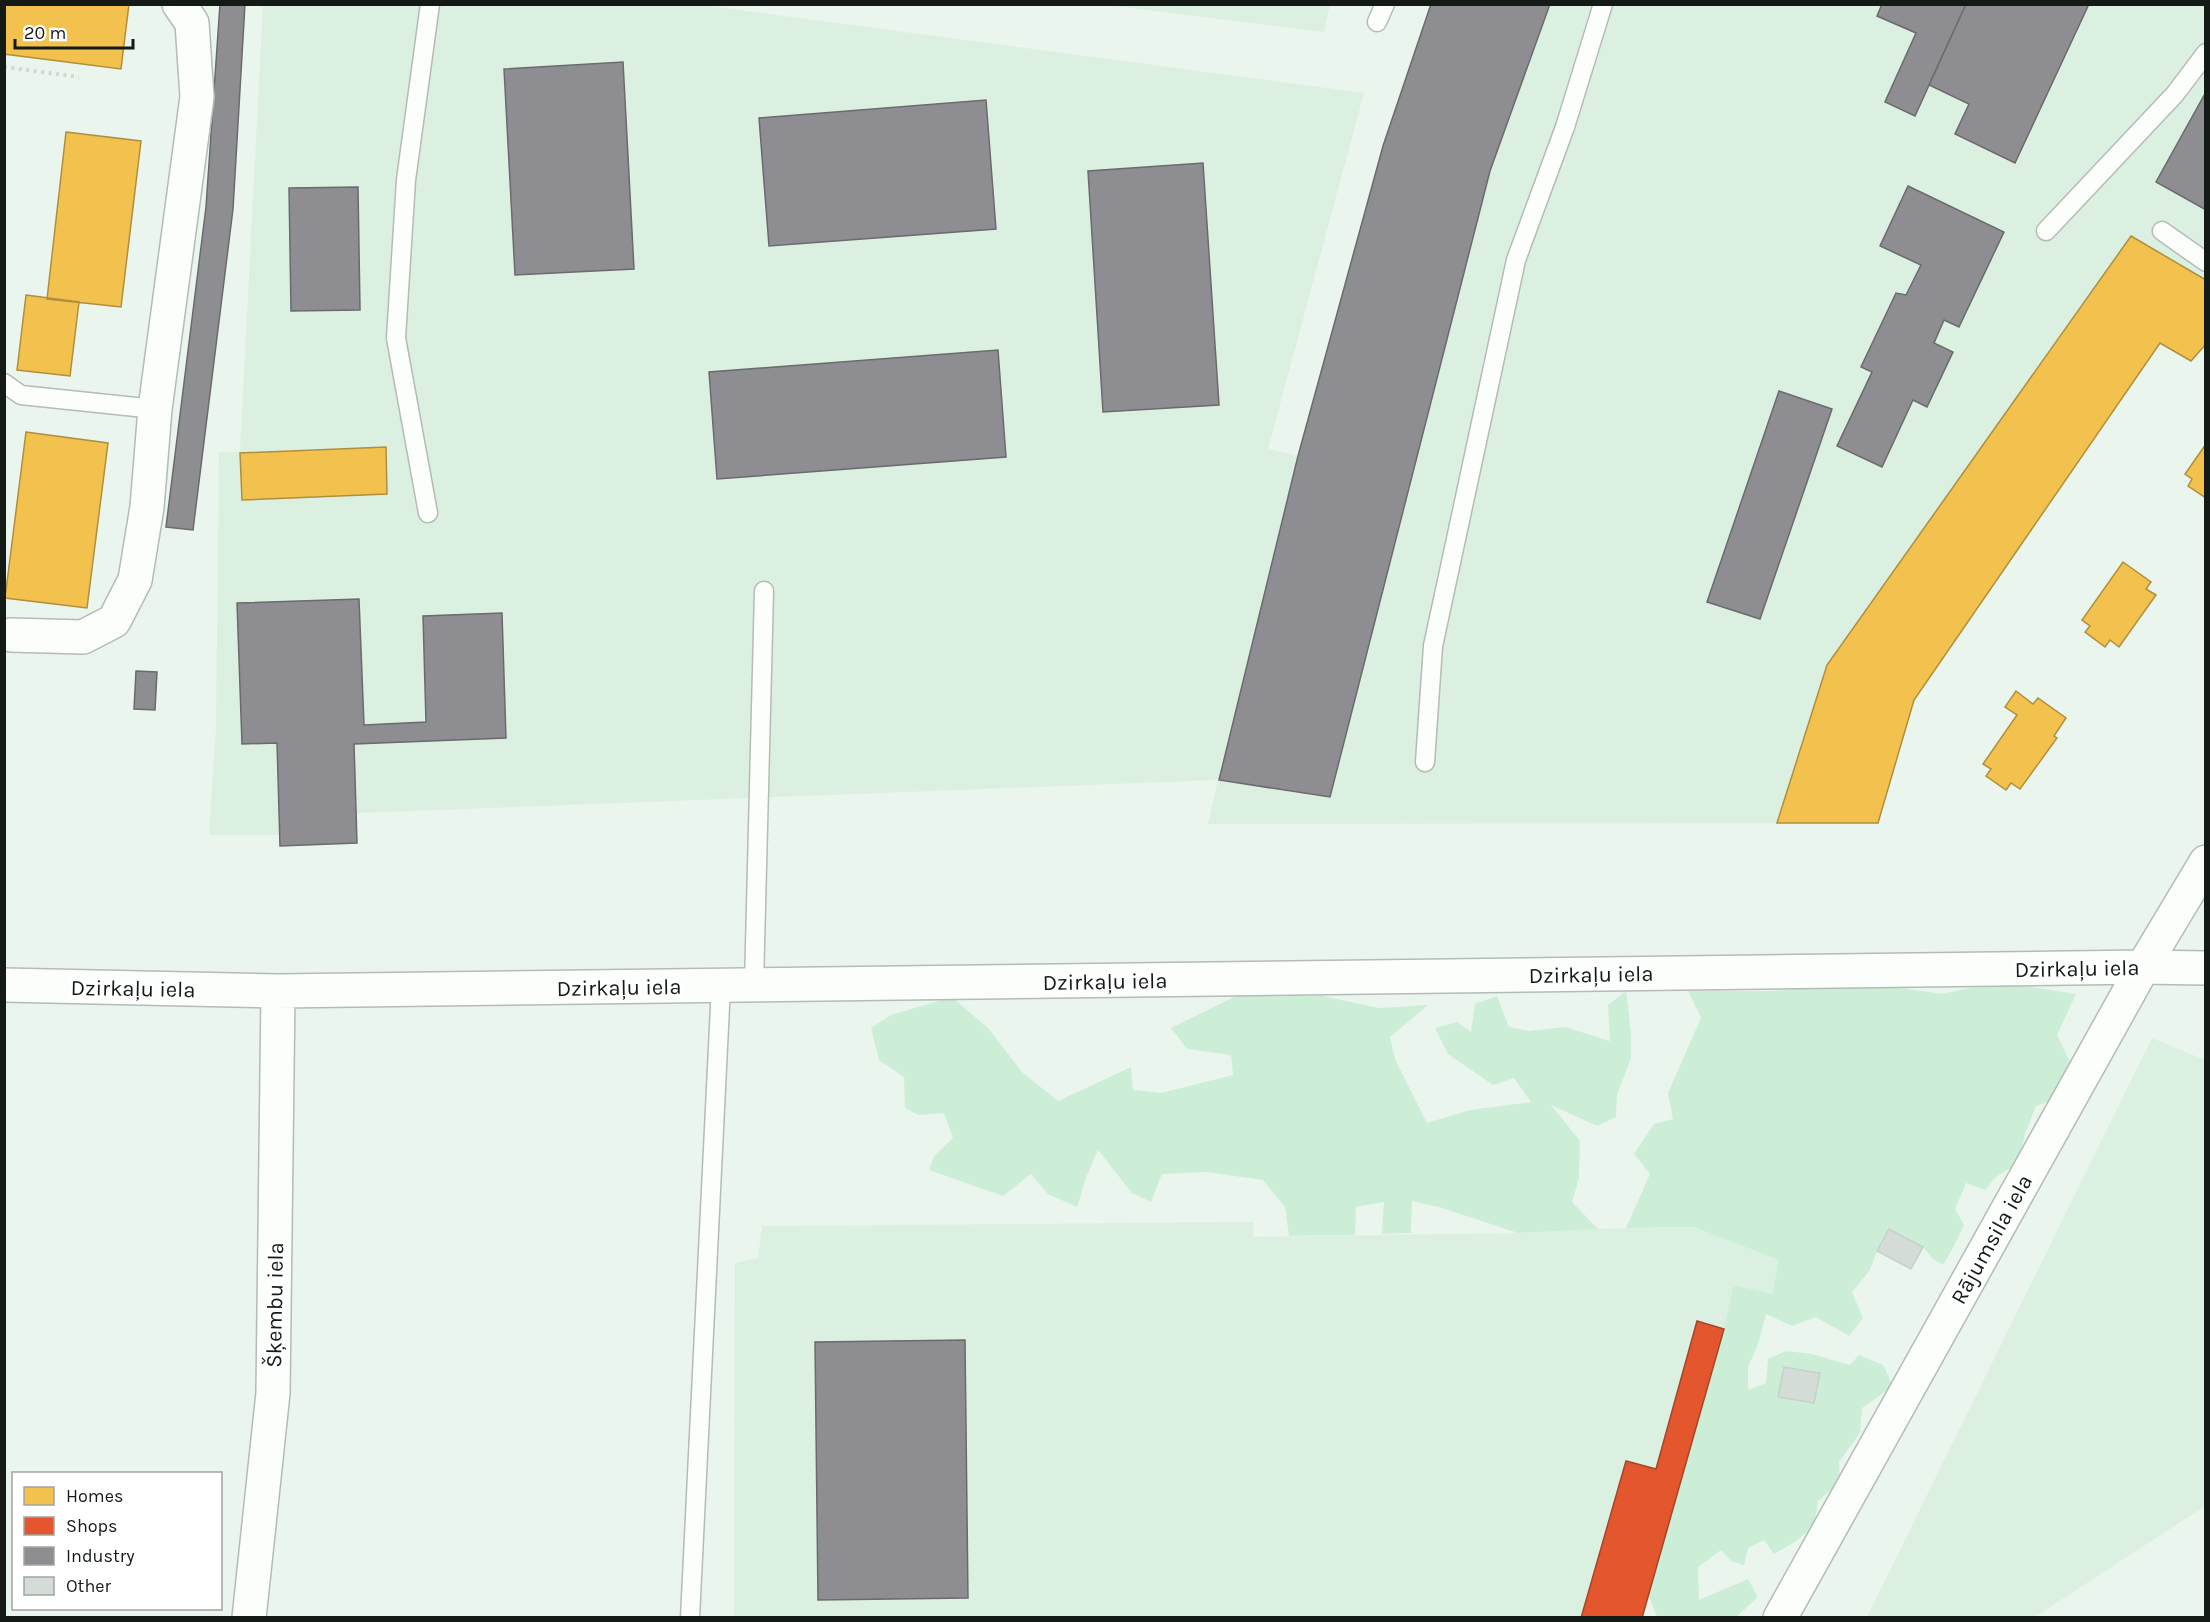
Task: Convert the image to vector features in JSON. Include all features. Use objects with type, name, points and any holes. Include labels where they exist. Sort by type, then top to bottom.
[{"type":"street","points":[[11,635],[83,637],[114,621],[135,580],[147,507],[155,409],[197,98],[192,23],[179,4]]},
{"type":"street","name":"Rājumsila iela","points":[[1780,1617],[2143,967],[2205,862]]},
{"type":"street","name":"Dzirkaļu iela","points":[[4,985],[278,991],[2205,968]]},
{"type":"street","name":"Šķembu iela","points":[[249,1617],[273,1393],[278,991]]},
{"type":"lane","points":[[428,513],[396,338],[406,180],[430,4]]},
{"type":"lane","points":[[1377,22],[1385,4]]},
{"type":"lane","points":[[1425,762],[1434,646],[1516,260],[1565,127],[1603,4]]},
{"type":"lane","points":[[2046,231],[2175,94],[2205,53]]},
{"type":"lane","points":[[2162,231],[2205,262]]},
{"type":"lane","points":[[4,383],[21,395],[155,409]]},
{"type":"lane","points":[[754,985],[764,591]]},
{"type":"lane","points":[[690,1617],[721,986]]},
{"type":"path","points":[[4,67],[79,77]]},
{"type":"shaded area","points":[[1330,4],[1324,32],[1106,5]]},
{"type":"shaded area","points":[[263,5],[702,5],[1364,93],[1268,449],[1298,456],[1383,146],[1431,5],[2205,5],[2205,344],[2160,343],[1914,700],[1878,823],[1208,824],[1218,780],[357,813],[357,843],[280,846],[279,835],[209,835],[216,728],[219,452],[240,452]]},
{"type":"shaded area","points":[[1997,982],[2076,994],[2057,1035],[2071,1064],[2056,1099],[2036,1106],[2025,1134],[2018,1163],[1996,1177],[1985,1190],[1966,1183],[1955,1209],[1964,1225],[1943,1265],[1933,1259],[1923,1247],[1889,1229],[1870,1270],[1852,1292],[1863,1318],[1849,1336],[1816,1317],[1792,1326],[1766,1314],[1758,1344],[1748,1367],[1748,1390],[1766,1383],[1768,1359],[1786,1351],[1812,1354],[1850,1365],[1859,1355],[1883,1365],[1893,1386],[1862,1408],[1860,1433],[1839,1462],[1840,1482],[1818,1501],[1814,1526],[1795,1542],[1774,1554],[1764,1540],[1748,1548],[1744,1565],[1731,1561],[1721,1550],[1698,1567],[1699,1600],[1748,1579],[1758,1597],[1736,1617],[1657,1617],[1648,1594],[1724,1329],[1733,1285],[1772,1294],[1779,1260],[1694,1227],[1626,1228],[1650,1174],[1634,1154],[1654,1124],[1673,1119],[1668,1093],[1701,1018],[1688,991],[1772,991],[1865,983],[1942,994]]},
{"type":"shaded area","points":[[1626,991],[1631,1033],[1631,1058],[1617,1095],[1616,1117],[1597,1126],[1551,1105],[1580,1141],[1579,1178],[1572,1202],[1598,1229],[1518,1233],[1439,1207],[1412,1201],[1411,1233],[1382,1234],[1384,1202],[1356,1207],[1355,1235],[1289,1236],[1285,1207],[1263,1180],[1207,1172],[1162,1174],[1151,1202],[1132,1193],[1098,1150],[1077,1207],[1048,1194],[1031,1174],[1003,1196],[929,1170],[934,1156],[953,1138],[944,1113],[918,1115],[905,1108],[904,1077],[879,1060],[871,1028],[891,1015],[952,997],[988,1028],[1022,1072],[1058,1101],[1131,1067],[1133,1090],[1161,1093],[1233,1075],[1231,1055],[1187,1049],[1171,1028],[1238,995],[1323,996],[1379,1008],[1428,1005],[1390,1037],[1395,1059],[1427,1123],[1470,1110],[1531,1102],[1514,1078],[1493,1085],[1448,1054],[1435,1028],[1457,1022],[1471,1032],[1475,1004],[1497,996],[1509,1027],[1529,1031],[1565,1027],[1610,1041],[1608,1005]]},
{"type":"shaded area","points":[[2152,1038],[2205,1060],[2205,1506],[2035,1617],[1867,1617]]},
{"type":"shaded area","points":[[1254,1222],[1253,1237],[1518,1233],[1694,1227],[1780,1260],[1772,1294],[1733,1286],[1724,1329],[1642,1617],[734,1618],[735,1263],[758,1258],[762,1226]]},
{"type":"building: Homes","points":[[4,4],[129,4],[121,69],[4,54]]},
{"type":"building: Homes","points":[[66,132],[141,141],[121,307],[47,299]]},
{"type":"building: Homes","points":[[2131,236],[2206,280],[2206,344],[2191,361],[2160,343],[1914,700],[1878,823],[1777,823],[1827,665]]},
{"type":"building: Homes","points":[[26,295],[79,302],[70,376],[17,370]]},
{"type":"building: Homes","points":[[26,432],[108,443],[87,608],[5,598]]},
{"type":"building: Homes","points":[[2206,444],[2206,498],[2188,486],[2192,479],[2185,474]]},
{"type":"building: Homes","points":[[386,447],[387,494],[242,500],[240,453]]},
{"type":"building: Homes","points":[[2123,562],[2151,582],[2146,589],[2156,595],[2119,647],[2110,640],[2105,647],[2085,632],[2090,626],[2082,620]]},
{"type":"building: Homes","points":[[2016,691],[2033,704],[2038,698],[2066,718],[2054,736],[2057,738],[2020,789],[2011,783],[2006,790],[1986,776],[1991,769],[1983,764],[2017,715],[2005,707]]},
{"type":"building: Shops","points":[[1697,1321],[1724,1329],[1642,1618],[1581,1618],[1626,1461],[1656,1469]]},
{"type":"building: Industry","points":[[220,4],[245,4],[233,209],[193,530],[166,527],[206,207]]},
{"type":"building: Industry","points":[[1431,4],[1550,4],[1490,171],[1330,797],[1219,780],[1298,456],[1383,146]]},
{"type":"building: Industry","points":[[1882,4],[1966,4],[1915,116],[1885,102],[1916,33],[1877,16]]},
{"type":"building: Industry","points":[[1966,4],[2089,4],[2015,163],[1955,134],[1969,104],[1929,85]]},
{"type":"building: Industry","points":[[623,62],[634,269],[515,275],[504,69]]},
{"type":"building: Industry","points":[[2206,92],[2206,210],[2156,182]]},
{"type":"building: Industry","points":[[986,100],[996,229],[769,246],[759,118]]},
{"type":"building: Industry","points":[[1203,163],[1219,405],[1103,412],[1088,171]]},
{"type":"building: Industry","points":[[1908,186],[2004,232],[1959,327],[1944,320],[1934,343],[1953,352],[1927,407],[1913,400],[1882,467],[1837,446],[1872,372],[1861,367],[1896,293],[1906,295],[1921,265],[1880,246]]},
{"type":"building: Industry","points":[[358,187],[360,310],[291,311],[289,188]]},
{"type":"building: Industry","points":[[998,350],[1006,457],[717,479],[709,372]]},
{"type":"building: Industry","points":[[1779,391],[1832,409],[1760,619],[1707,602]]},
{"type":"building: Industry","points":[[359,599],[364,725],[426,722],[423,616],[502,613],[506,738],[354,744],[357,843],[280,846],[277,743],[242,744],[237,603]]},
{"type":"building: Industry","points":[[136,671],[157,672],[155,710],[134,709]]},
{"type":"building: Industry","points":[[965,1340],[968,1598],[818,1600],[815,1342]]},
{"type":"building: Other","points":[[1889,1229],[1923,1247],[1911,1269],[1877,1251]]},
{"type":"building: Other","points":[[1784,1367],[1820,1373],[1814,1403],[1778,1397]]}]
